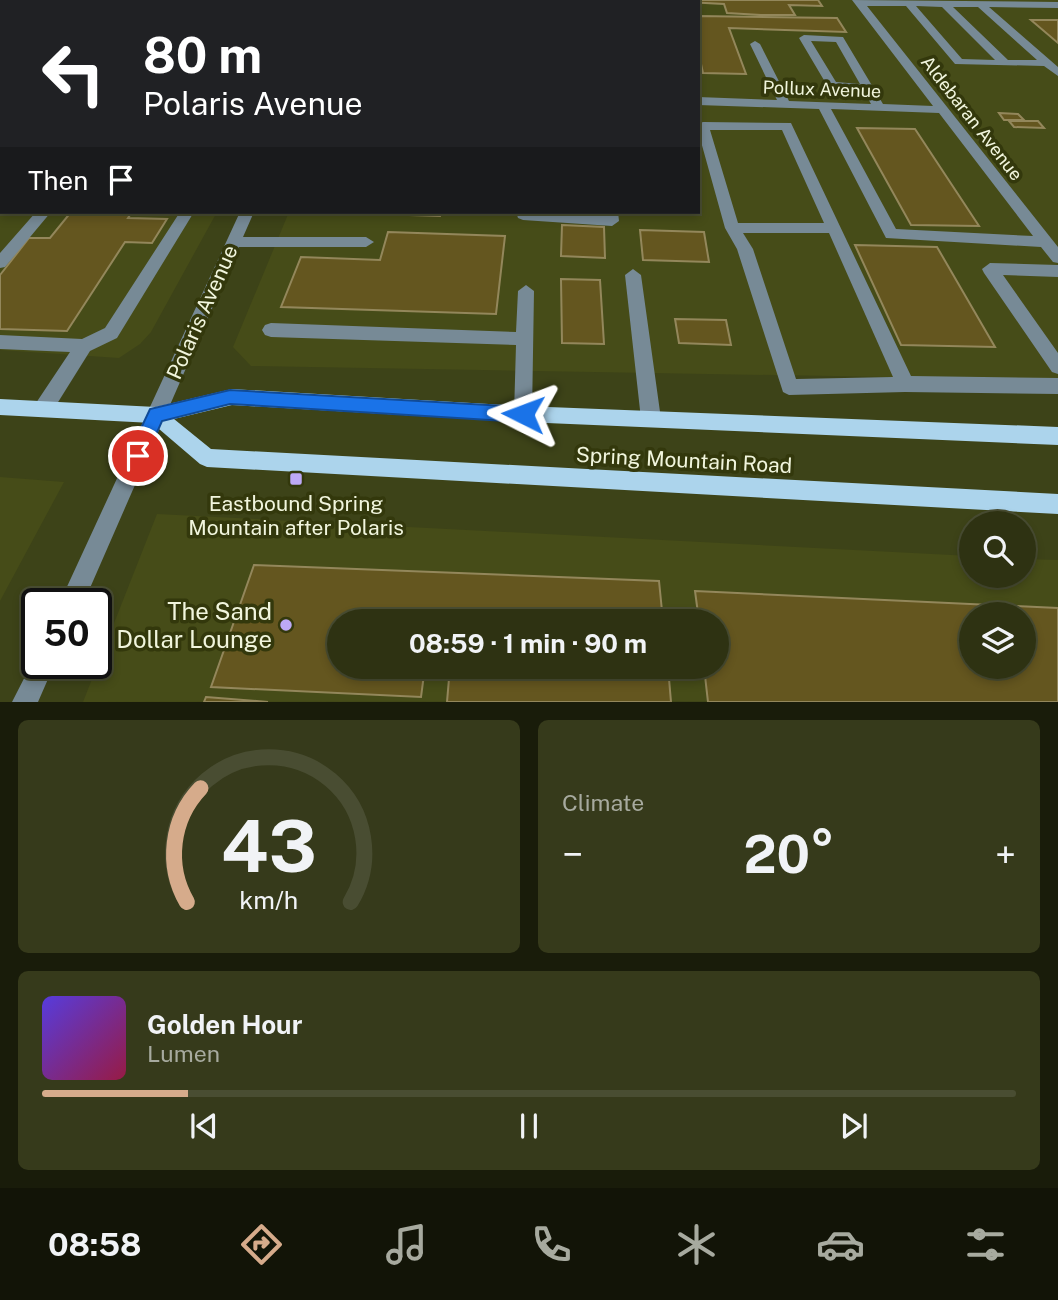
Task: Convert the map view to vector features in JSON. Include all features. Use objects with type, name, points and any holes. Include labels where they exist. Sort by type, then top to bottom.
[{"type":"main road","name":"Spring Mountain Road","points":[[0,407],[156,415],[230,397],[523,414],[1058,436]]},
{"type":"main road","name":"Spring Mountain Road","points":[[156,415],[207,458],[1058,504]]},
{"type":"street","points":[[859,2],[1058,5]]},
{"type":"street","name":"Aldebaran Avenue","points":[[859,2],[1058,258]]},
{"type":"street","points":[[906,2],[959,62],[1047,63]]},
{"type":"street","points":[[944,3],[1005,62]]},
{"type":"street","points":[[979,3],[1058,73]]},
{"type":"street","points":[[867,88],[832,85],[804,38],[839,39],[880,109]]},
{"type":"street","points":[[755,44],[785,105]]},
{"type":"street","name":"Pollux Avenue","points":[[700,101],[944,110]]},
{"type":"street","points":[[823,106],[891,234],[1046,242]]},
{"type":"street","points":[[905,384],[788,125],[704,126],[732,228],[745,249],[789,387],[905,384],[1058,386]]},
{"type":"street","points":[[0,263],[42,214]]},
{"type":"street","points":[[0,342],[84,346],[111,333],[186,214]]},
{"type":"street","name":"Polaris Avenue","points":[[78,588],[246,214]]},
{"type":"street","points":[[523,214],[612,221],[611,214]]},
{"type":"street","points":[[732,228],[834,228]]},
{"type":"street","points":[[233,242],[366,242]]},
{"type":"street","points":[[1058,271],[990,269],[1058,367]]},
{"type":"street","points":[[633,275],[651,419]]},
{"type":"street","points":[[523,414],[526,291]]},
{"type":"street","points":[[271,330],[525,339]]},
{"type":"street","points":[[43,409],[84,346]]},
{"type":"street","points":[[25,702],[36,679]]},
{"type":"shaded area","points":[[700,0],[1058,0],[1058,380],[251,366],[233,347],[288,214],[700,214]]},
{"type":"shaded area","points":[[0,214],[216,214],[151,332],[140,344],[119,358],[0,350]]},
{"type":"shaded area","points":[[0,477],[64,482],[0,601]]},
{"type":"shaded area","points":[[157,514],[959,555],[959,588],[1036,588],[1036,559],[1058,560],[1058,701],[83,702],[92,679],[112,679],[112,628]]},
{"type":"building","points":[[700,0],[818,0],[822,6],[789,5],[795,15],[761,15],[727,13],[724,4],[700,3]]},
{"type":"building","points":[[700,16],[837,18],[846,32],[729,28],[746,74],[703,73]]},
{"type":"building","points":[[1031,20],[1058,20],[1058,43]]},
{"type":"building","points":[[999,113],[1018,114],[1024,120],[1004,120]]},
{"type":"building","points":[[1009,121],[1038,121],[1044,128],[1014,127]]},
{"type":"building","points":[[857,128],[915,129],[979,226],[911,225]]},
{"type":"building","points":[[69,214],[131,214],[128,218],[167,219],[152,243],[125,242],[67,331],[0,329],[0,275],[29,238],[50,238]]},
{"type":"building","points":[[377,214],[440,214],[440,216]]},
{"type":"building","points":[[562,225],[604,227],[605,258],[561,256]]},
{"type":"building","points":[[640,230],[704,232],[709,262],[643,260]]},
{"type":"building","points":[[388,232],[505,236],[496,314],[281,307],[301,257],[380,260]]},
{"type":"building","points":[[855,245],[937,247],[995,347],[901,345]]},
{"type":"building","points":[[561,279],[600,280],[604,344],[562,343]]},
{"type":"building","points":[[675,319],[726,320],[731,345],[679,343]]},
{"type":"building","points":[[254,565],[659,581],[662,609],[327,609],[327,679],[423,679],[421,697],[211,687]]},
{"type":"building","points":[[695,591],[959,603],[959,679],[1036,679],[1036,607],[1058,608],[1058,702],[708,702],[705,679],[729,679],[729,609],[697,609]]},
{"type":"building","points":[[449,679],[669,679],[671,702],[447,702]]},
{"type":"building","points":[[206,697],[268,702],[204,702]]},
{"type":"place","name":"Eastbound Spring Mountain after Polaris","points":[[296,479]]},
{"type":"place","name":"The Sand Dollar Lounge","points":[[286,625]]},
{"type":"route","points":[[138,456],[156,415],[230,397],[523,414]]}]
